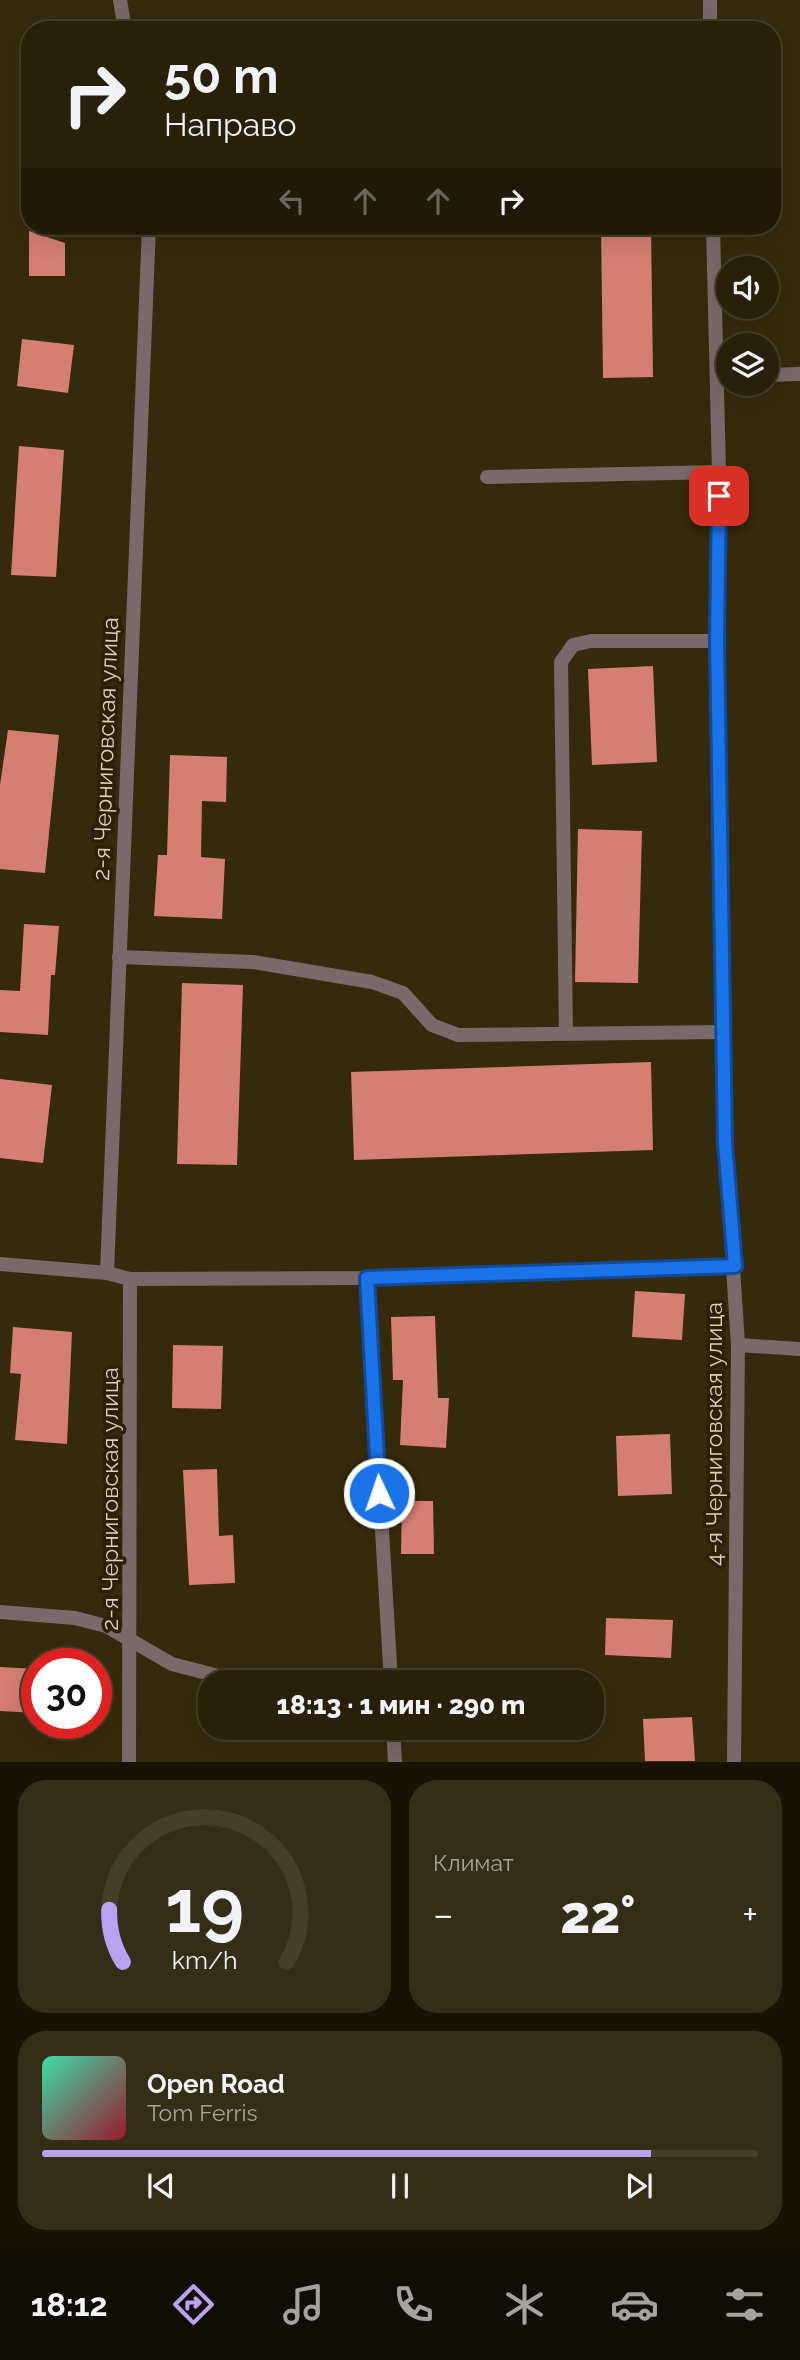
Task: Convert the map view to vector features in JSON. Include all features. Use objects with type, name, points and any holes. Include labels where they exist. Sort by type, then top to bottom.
[{"type":"street","points":[[120,0],[124,21]]},
{"type":"street","points":[[710,0],[710,21]]},
{"type":"street","name":"2-я Черниговская улица","points":[[107,1273],[149,235]]},
{"type":"street","name":"4-я Черниговская улица","points":[[713,235],[719,333]]},
{"type":"street","points":[[779,375],[800,374]]},
{"type":"street","name":"4-я Черниговская улица","points":[[721,396],[717,641],[725,1143],[738,1345],[734,1762]]},
{"type":"street","points":[[487,477],[719,472]]},
{"type":"street","points":[[566,1034],[561,662],[573,645],[591,641],[717,641]]},
{"type":"street","points":[[119,957],[243,961],[295,967],[372,982],[403,993],[432,1024],[458,1035],[723,1032]]},
{"type":"street","points":[[0,1264],[107,1273],[131,1279],[367,1278],[735,1266]]},
{"type":"street","points":[[367,1278],[390,1670]]},
{"type":"street","name":"2-я Черниговская улица","points":[[129,1762],[132,1642],[131,1279]]},
{"type":"street","points":[[738,1345],[800,1349]]},
{"type":"street","points":[[0,1612],[75,1618],[106,1626],[172,1664],[198,1671]]},
{"type":"street","points":[[394,1740],[395,1762]]},
{"type":"building","points":[[29,235],[41,235],[65,243],[65,276],[29,276]]},
{"type":"building","points":[[601,235],[651,235],[653,377],[603,378]]},
{"type":"building","points":[[22,339],[74,345],[68,393],[17,386]]},
{"type":"building","points":[[19,446],[64,450],[56,577],[11,575]]},
{"type":"building","points":[[653,666],[657,762],[592,765],[588,669]]},
{"type":"building","points":[[8,730],[59,735],[45,873],[0,869],[0,785]]},
{"type":"building","points":[[170,755],[227,757],[226,802],[202,801],[201,857],[225,859],[222,919],[154,916],[158,855],[167,855]]},
{"type":"building","points":[[578,829],[642,831],[638,983],[575,982]]},
{"type":"building","points":[[24,924],[59,926],[55,975],[51,975],[48,1035],[0,1032],[0,990],[20,991]]},
{"type":"building","points":[[182,983],[243,985],[237,1165],[177,1164]]},
{"type":"building","points":[[651,1062],[653,1150],[354,1160],[351,1072]]},
{"type":"building","points":[[0,1079],[52,1085],[43,1163],[0,1158]]},
{"type":"building","points":[[635,1291],[685,1294],[682,1340],[632,1337]]},
{"type":"building","points":[[435,1316],[438,1398],[449,1398],[446,1448],[400,1445],[403,1380],[393,1380],[391,1317]]},
{"type":"building","points":[[13,1327],[72,1332],[67,1444],[15,1440],[21,1374],[10,1373]]},
{"type":"building","points":[[173,1345],[223,1346],[221,1409],[172,1408]]},
{"type":"building","points":[[670,1434],[672,1494],[618,1496],[616,1436]]},
{"type":"building","points":[[217,1469],[219,1536],[233,1535],[235,1583],[189,1585],[183,1470]]},
{"type":"building","points":[[402,1501],[433,1501],[434,1554],[401,1554]]},
{"type":"building","points":[[606,1618],[673,1620],[671,1658],[605,1655]]},
{"type":"building","points":[[0,1667],[21,1668],[21,1712],[0,1711]]},
{"type":"building","points":[[692,1717],[695,1761],[645,1761],[643,1719]]},
{"type":"route","points":[[379,1493],[367,1278],[735,1266],[725,1143],[717,641],[719,496]]}]
